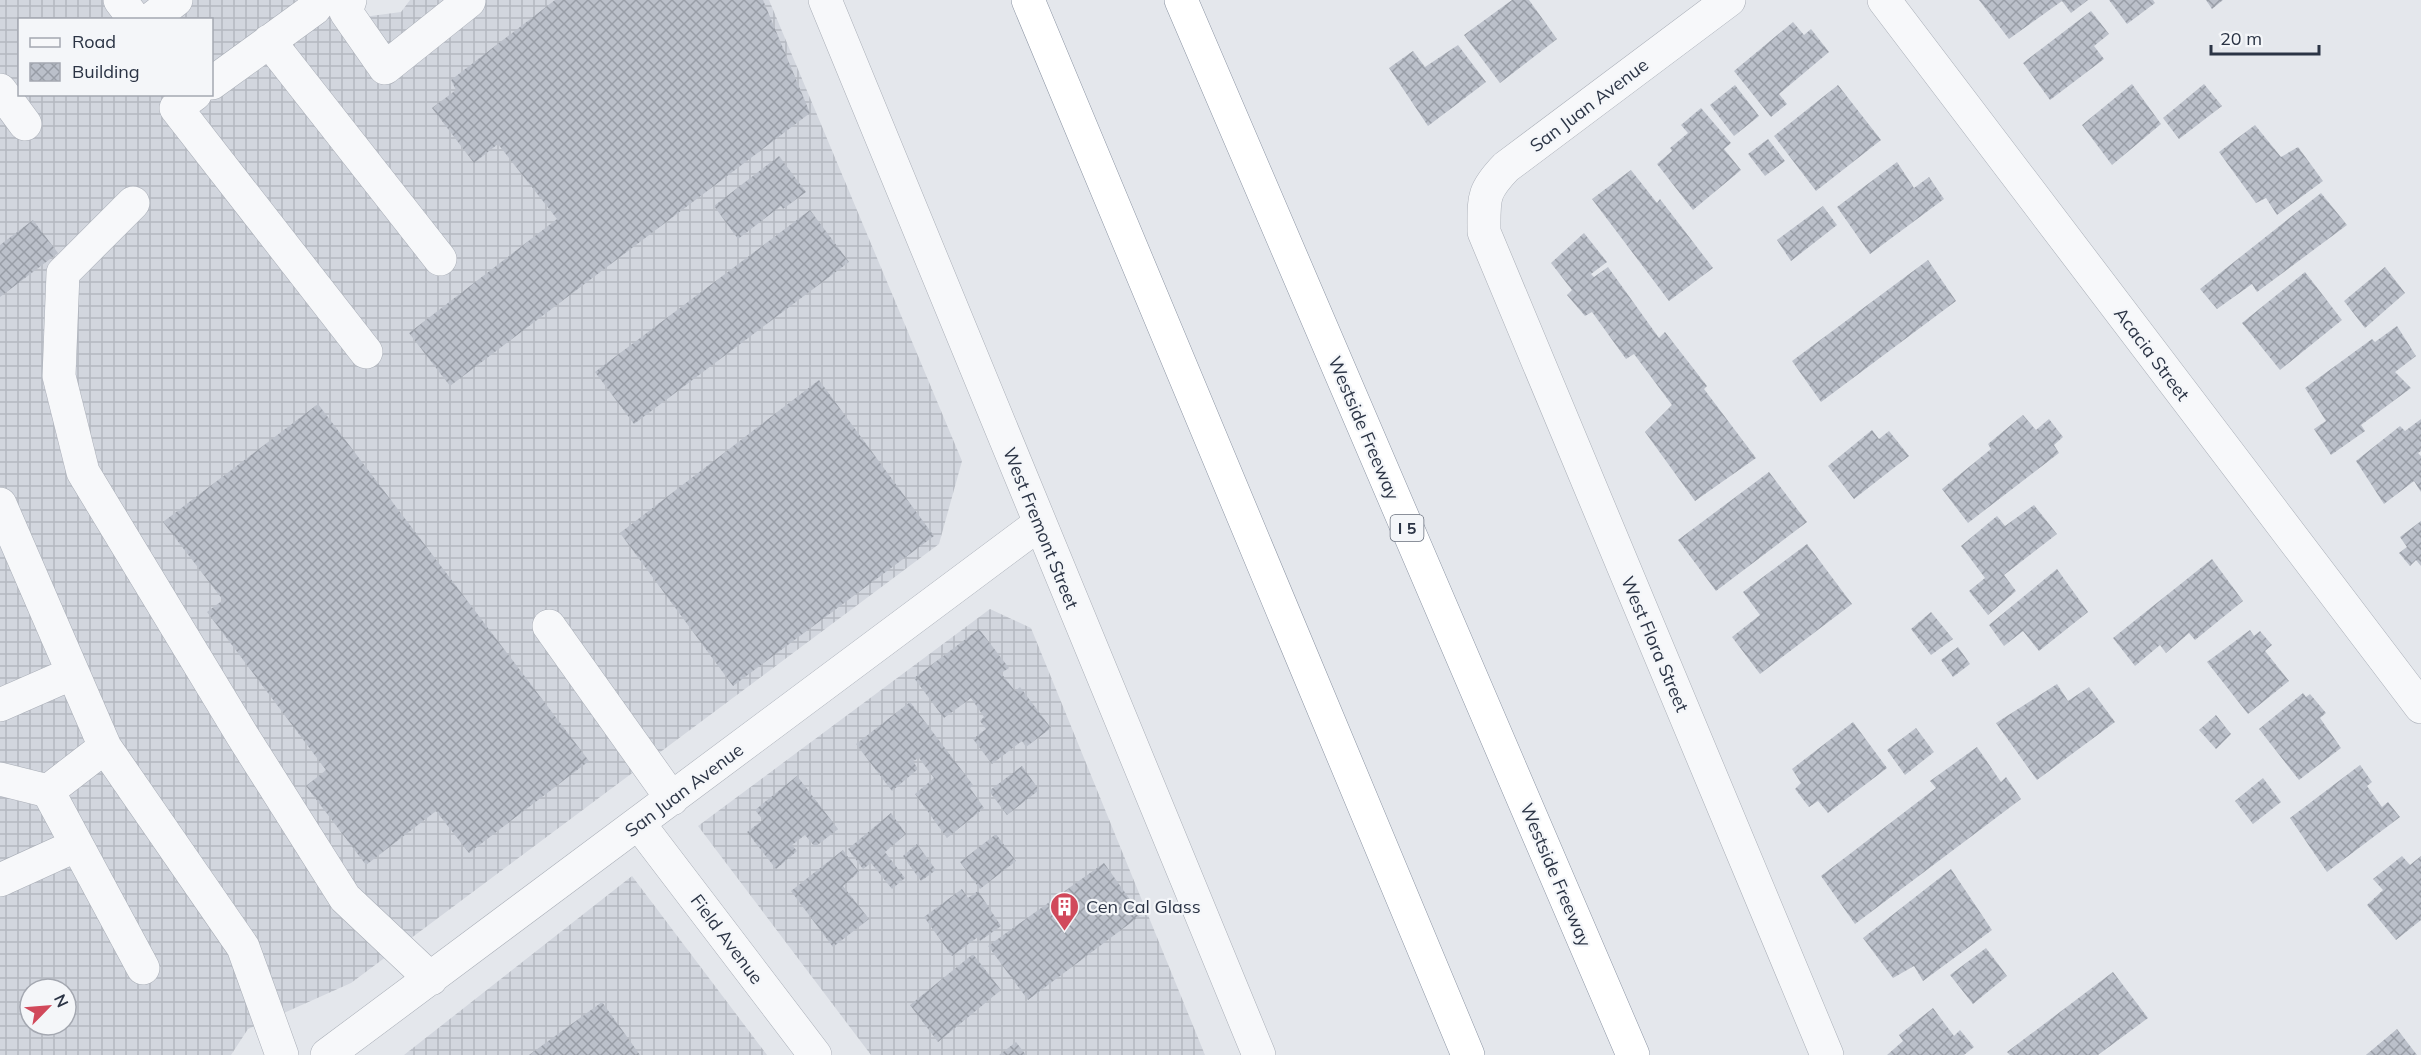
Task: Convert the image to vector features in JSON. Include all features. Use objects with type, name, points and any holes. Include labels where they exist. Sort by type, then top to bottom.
[{"type":"highway","points":[[1028,0],[1468,1055]]},
{"type":"highway","name":"Westside Freeway","points":[[1181,0],[1633,1055]]},
{"type":"street","points":[[120,0],[134,18]]},
{"type":"street","points":[[153,18],[176,0]]},
{"type":"street","points":[[213,82],[314,9],[321,0]]},
{"type":"street","points":[[350,0],[346,12],[385,68],[469,1]]},
{"type":"street","name":"West Fremont Street","points":[[825,0],[1259,1055]]},
{"type":"street","name":"San Juan Avenue","points":[[1484,232],[1484,198],[1492,183],[1506,167],[1729,0]]},
{"type":"street","name":"Acacia Street","points":[[1884,0],[2421,708]]},
{"type":"street","points":[[269,41],[441,259]]},
{"type":"street","points":[[0,90],[25,124]]},
{"type":"street","points":[[192,96],[176,108],[366,352]]},
{"type":"street","points":[[133,203],[63,273],[59,376],[83,472],[242,735],[345,898],[430,979]]},
{"type":"street","name":"West Flora Street","points":[[1484,232],[1827,1055]]},
{"type":"street","points":[[0,504],[105,747],[243,947],[282,1055]]},
{"type":"street","name":"San Juan Avenue","points":[[327,1055],[1039,524]]},
{"type":"street","points":[[549,626],[672,799]]},
{"type":"street","points":[[0,705],[73,673]]},
{"type":"street","points":[[48,792],[105,747]]},
{"type":"street","points":[[0,778],[48,792],[143,968]]},
{"type":"street","name":"Field Avenue","points":[[639,824],[815,1055]]},
{"type":"street","points":[[0,880],[77,845]]},
{"type":"shaded area","points":[[0,0],[323,0],[348,19],[401,12],[410,0],[769,0],[962,461],[939,544],[351,983],[248,1029],[231,1055],[0,1055]]},
{"type":"shaded area","points":[[990,609],[1031,628],[1205,1055],[871,1055],[698,826]]},
{"type":"shaded area","points":[[632,876],[767,1055],[404,1055]]},
{"type":"building","points":[[555,0],[763,0],[810,113],[450,386],[409,333],[557,219],[498,144],[474,163],[432,108],[456,90],[451,80]]},
{"type":"building","points":[[1512,0],[1529,0],[1557,39],[1500,83],[1464,35]]},
{"type":"building","points":[[1979,0],[2088,0],[2071,13],[2062,1],[2009,39]]},
{"type":"building","points":[[2109,0],[2153,0],[2155,3],[2127,24]]},
{"type":"building","points":[[2206,0],[2223,0],[2212,9]]},
{"type":"building","points":[[2091,11],[2109,34],[2094,46],[2104,59],[2050,100],[2023,63]]},
{"type":"building","points":[[1793,22],[1804,35],[1811,29],[1829,52],[1779,94],[1787,104],[1771,117],[1734,71]]},
{"type":"building","points":[[1458,45],[1486,82],[1428,126],[1389,68],[1413,51],[1425,67]]},
{"type":"building","points":[[2132,84],[2161,124],[2112,165],[2082,125]]},
{"type":"building","points":[[2204,84],[2222,106],[2179,139],[2163,118]]},
{"type":"building","points":[[1735,85],[1759,116],[1734,136],[1710,105]]},
{"type":"building","points":[[1838,85],[1881,140],[1816,191],[1774,136]]},
{"type":"building","points":[[1701,108],[1731,143],[1724,149],[1741,170],[1693,210],[1657,164],[1672,151],[1670,148],[1688,133],[1681,125]]},
{"type":"building","points":[[2255,125],[2281,157],[2298,147],[2323,181],[2277,215],[2266,198],[2256,203],[2219,152]]},
{"type":"building","points":[[1768,139],[1785,161],[1765,176],[1748,154]]},
{"type":"building","points":[[779,156],[806,192],[783,209],[781,206],[738,239],[714,206]]},
{"type":"building","points":[[1897,162],[1914,188],[1929,177],[1944,199],[1870,254],[1837,207]]},
{"type":"building","points":[[1631,170],[1657,203],[1660,199],[1713,268],[1669,301],[1592,199]]},
{"type":"building","points":[[2321,193],[2347,225],[2257,292],[2252,284],[2217,309],[2200,289]]},
{"type":"building","points":[[1823,206],[1837,225],[1791,261],[1777,240]]},
{"type":"building","points":[[810,210],[849,262],[634,424],[595,372]]},
{"type":"building","points":[[33,220],[58,253],[0,297],[0,245]]},
{"type":"building","points":[[1584,233],[1607,262],[1591,274],[1594,277],[1608,267],[1659,338],[1665,332],[1707,386],[1704,389],[1756,458],[1695,501],[1645,432],[1672,405],[1634,354],[1626,359],[1592,312],[1585,316],[1567,295],[1572,290],[1551,263]]},
{"type":"building","points":[[1928,260],[1956,301],[1821,402],[1792,361]]},
{"type":"building","points":[[2385,267],[2405,293],[2365,328],[2344,301]]},
{"type":"building","points":[[2305,272],[2342,320],[2280,370],[2242,323]]},
{"type":"building","points":[[2397,326],[2416,356],[2395,372],[2411,388],[2361,425],[2365,431],[2331,455],[2314,429],[2326,421],[2305,388],[2372,339],[2375,342]]},
{"type":"building","points":[[819,380],[934,536],[733,686],[620,533]]},
{"type":"building","points":[[318,404],[589,761],[469,853],[436,811],[366,865],[306,786],[326,770],[207,612],[223,600],[163,522]]},
{"type":"building","points":[[2023,415],[2036,430],[2049,419],[2063,437],[2054,445],[2059,453],[1968,523],[1942,489],[1991,449],[1988,444]]},
{"type":"building","points":[[2421,419],[2421,451],[2418,453],[2421,456],[2421,492],[2414,481],[2384,504],[2356,461],[2400,426],[2405,431]]},
{"type":"building","points":[[1872,430],[1879,439],[1889,431],[1909,456],[1854,499],[1828,466]]},
{"type":"building","points":[[1769,472],[1807,522],[1716,591],[1678,540]]},
{"type":"building","points":[[2034,505],[2057,534],[2004,575],[2016,591],[1988,615],[1969,591],[1985,578],[1961,546],[1997,516],[2005,526]]},
{"type":"building","points":[[2421,521],[2421,566],[2416,560],[2410,566],[2399,553],[2407,547],[2400,537]]},
{"type":"building","points":[[1807,544],[1852,604],[1760,674],[1732,637],[1760,615],[1743,592]]},
{"type":"building","points":[[2212,559],[2243,601],[2195,640],[2189,633],[2166,653],[2160,645],[2135,666],[2113,638]]},
{"type":"building","points":[[2057,569],[2088,612],[2039,651],[2023,631],[2004,646],[1989,625]]},
{"type":"building","points":[[1931,612],[1953,639],[1931,655],[1911,629]]},
{"type":"building","points":[[979,629],[1009,668],[1001,673],[1015,691],[1020,687],[1051,728],[1026,747],[1022,741],[992,764],[973,739],[986,729],[980,721],[984,717],[971,698],[944,718],[914,678]]},
{"type":"building","points":[[2250,630],[2254,636],[2260,631],[2272,645],[2265,651],[2289,681],[2248,714],[2207,662]]},
{"type":"building","points":[[1958,647],[1970,664],[1953,677],[1941,660]]},
{"type":"building","points":[[2057,684],[2068,701],[2089,687],[2115,722],[2037,780],[1996,723]]},
{"type":"building","points":[[2303,693],[2306,697],[2310,694],[2326,713],[2320,718],[2341,748],[2299,780],[2259,729]]},
{"type":"building","points":[[910,702],[973,785],[970,788],[984,808],[947,838],[915,794],[934,778],[919,758],[913,761],[918,769],[892,791],[856,744]]},
{"type":"building","points":[[2216,715],[2231,734],[2216,749],[2199,730]]},
{"type":"building","points":[[1853,722],[1887,768],[1828,813],[1818,801],[1809,807],[1795,789],[1801,783],[1792,769]]},
{"type":"building","points":[[1916,728],[1934,752],[1905,775],[1887,750]]},
{"type":"building","points":[[1977,747],[2001,782],[2006,777],[2021,799],[1855,924],[1821,876],[1936,788],[1930,781]]},
{"type":"building","points":[[2360,765],[2372,782],[2367,786],[2382,807],[2388,802],[2400,817],[2327,872],[2290,818]]},
{"type":"building","points":[[1022,766],[1039,790],[1007,815],[989,791]]},
{"type":"building","points":[[797,776],[838,829],[815,847],[805,835],[792,845],[797,851],[776,869],[747,832],[763,820],[755,810]]},
{"type":"building","points":[[2263,778],[2281,802],[2253,824],[2235,801]]},
{"type":"building","points":[[891,813],[906,834],[885,852],[905,878],[892,889],[871,863],[863,869],[848,849]]},
{"type":"building","points":[[996,834],[1016,861],[980,889],[960,862]]},
{"type":"building","points":[[917,844],[936,870],[921,881],[903,856]]},
{"type":"building","points":[[843,850],[859,872],[843,886],[869,919],[833,947],[791,891]]},
{"type":"building","points":[[2402,856],[2410,865],[2421,856],[2421,920],[2396,940],[2367,905],[2383,890],[2373,879]]},
{"type":"building","name":"Cen Cal Glass","points":[[1104,863],[1141,915],[1028,1000],[988,946]]},
{"type":"building","points":[[1951,869],[1992,930],[1923,981],[1914,966],[1893,978],[1863,938]]},
{"type":"building","points":[[962,889],[968,898],[978,891],[1001,926],[980,941],[978,937],[952,956],[924,917]]},
{"type":"building","points":[[1986,948],[2007,976],[1973,1004],[1950,975]]},
{"type":"building","points":[[973,954],[1001,990],[938,1042],[910,1005]]},
{"type":"building","points":[[2113,972],[2148,1018],[2098,1055],[2010,1055],[2007,1052]]},
{"type":"building","points":[[602,1002],[640,1055],[529,1055]]},
{"type":"building","points":[[1933,1008],[1954,1036],[1960,1030],[1974,1047],[1964,1055],[1887,1055],[1903,1041],[1899,1035]]},
{"type":"building","points":[[2397,1029],[2417,1055],[2366,1055]]},
{"type":"building","points":[[1016,1042],[1026,1055],[999,1055]]},
{"type":"place","name":"Cen Cal Glass","points":[[1065,932]]}]
